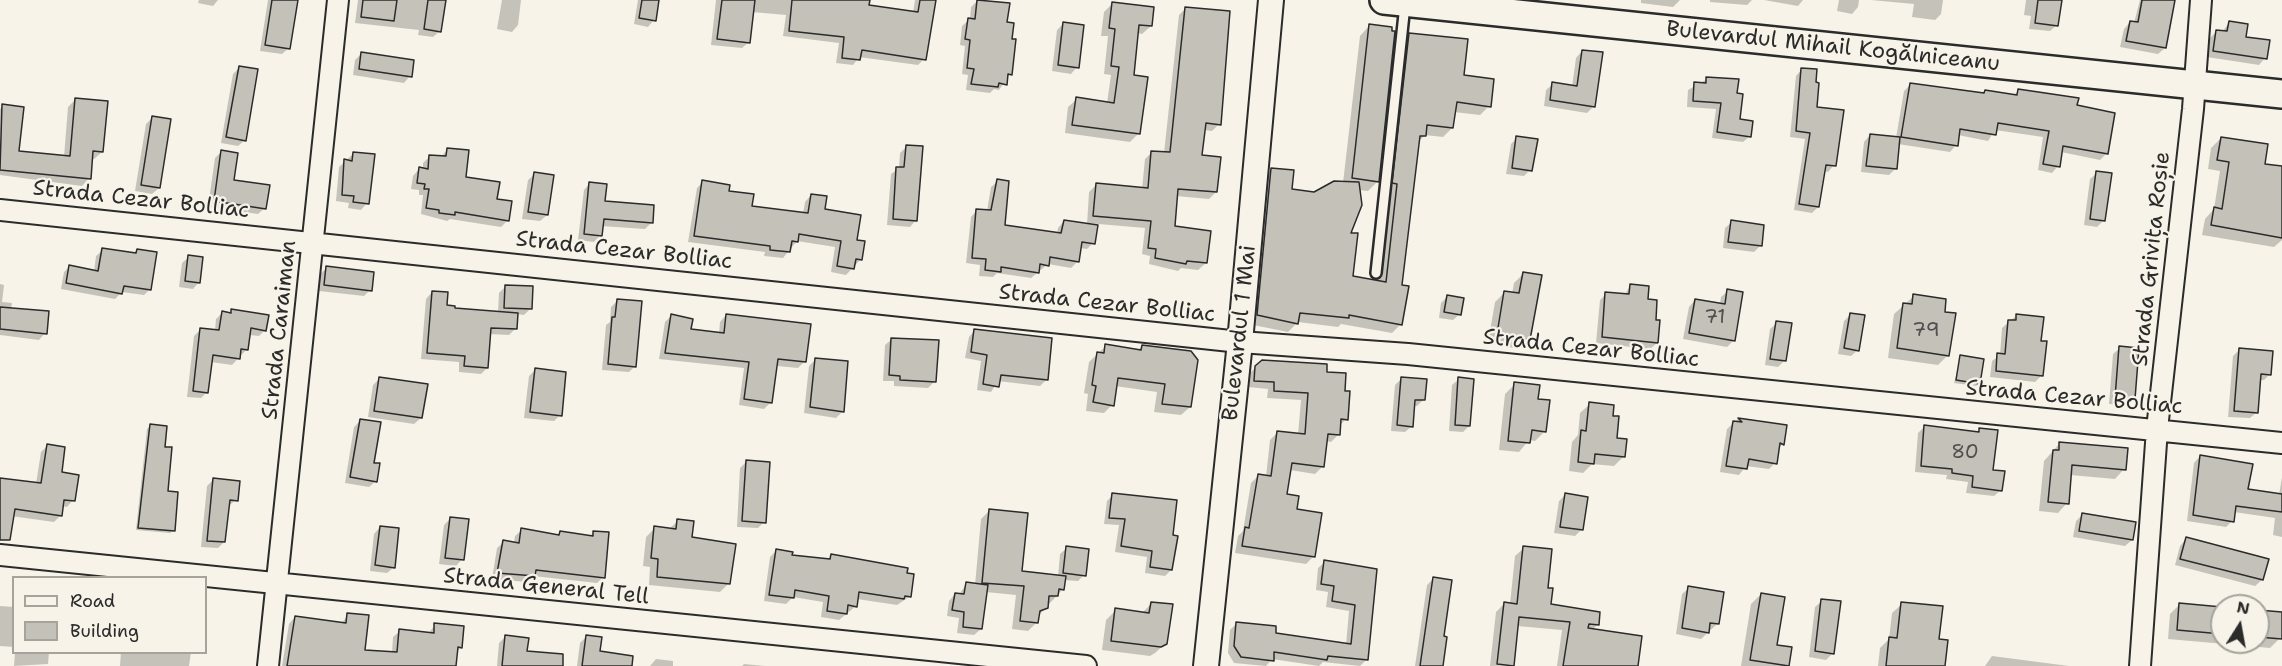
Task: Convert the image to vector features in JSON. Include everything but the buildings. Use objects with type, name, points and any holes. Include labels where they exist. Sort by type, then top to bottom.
[{"type":"main road","name":"Bulevardul Mihail Kogălniceanu","points":[[1394,1],[2282,94]]},
{"type":"street","name":"Strada Caraiman","points":[[268,666],[338,0]]},
{"type":"street","name":"Bulevardul 1 Mai","points":[[1206,666],[1240,342],[1271,0]]},
{"type":"street","name":"Strada Grivița Roșie","points":[[2140,666],[2157,429],[2201,0]]},
{"type":"street","name":"Strada Cezar Bolliac","points":[[0,210],[1240,342],[1408,354],[1964,413],[2157,429],[2282,443]]},
{"type":"street","name":"Strada General Tell","points":[[0,555],[1086,666]]},
{"type":"lane","points":[[1376,273],[1394,1]]}]
